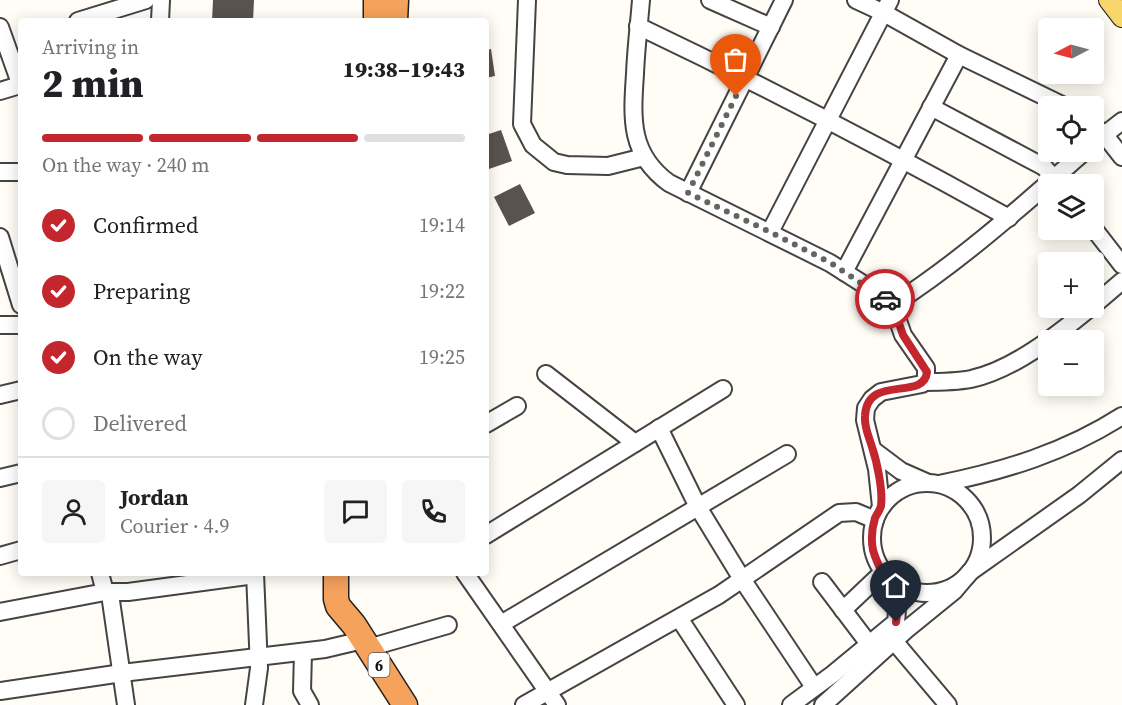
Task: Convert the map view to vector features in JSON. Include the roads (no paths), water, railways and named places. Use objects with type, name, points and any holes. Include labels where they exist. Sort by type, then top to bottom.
[{"type":"highway","points":[[376,0],[376,18]]},
{"type":"highway","points":[[395,18],[396,0]]},
{"type":"highway","name":"6","points":[[336,576],[336,599],[342,613],[362,638],[405,705]]},
{"type":"highway","points":[[352,576],[362,638]]},
{"type":"main road","points":[[1109,0],[1122,17]]},
{"type":"street","points":[[88,18],[146,0]]},
{"type":"street","points":[[160,18],[161,0]]},
{"type":"street","points":[[526,0],[522,124],[533,145],[554,162],[567,165],[608,166],[644,157]]},
{"type":"street","points":[[641,0],[633,120],[636,139],[644,157],[662,178],[770,232],[844,272],[882,296],[891,306],[903,335],[926,368],[927,376],[924,382],[918,386],[886,390],[872,399],[866,408],[865,420],[873,450],[878,513]]},
{"type":"street","points":[[710,0],[771,27]]},
{"type":"street","points":[[688,193],[784,0]]},
{"type":"street","points":[[856,0],[887,6],[959,55],[1043,96]]},
{"type":"street","points":[[770,232],[887,6]]},
{"type":"street","points":[[638,26],[746,77],[904,159],[1009,218]]},
{"type":"street","points":[[0,27],[9,42],[18,74]]},
{"type":"street","points":[[844,272],[959,55]]},
{"type":"street","points":[[0,91],[18,86]]},
{"type":"street","points":[[931,107],[1044,167],[1050,174]]},
{"type":"street","points":[[1104,130],[1122,121]]},
{"type":"street","points":[[1104,140],[1122,157]]},
{"type":"street","points":[[1063,174],[1074,162]]},
{"type":"street","points":[[0,172],[18,172]]},
{"type":"street","points":[[891,306],[932,280],[1038,195]]},
{"type":"street","points":[[0,237],[18,295]]},
{"type":"street","points":[[1103,240],[1122,265]]},
{"type":"street","points":[[1104,296],[1122,281]]},
{"type":"street","points":[[924,382],[957,381],[992,373],[1050,339],[1077,318]]},
{"type":"street","points":[[0,325],[18,325]]},
{"type":"street","points":[[546,374],[635,443]]},
{"type":"street","points":[[489,533],[723,389]]},
{"type":"street","points":[[0,395],[18,391]]},
{"type":"street","points":[[489,422],[517,406]]},
{"type":"street","points":[[791,705],[896,622],[897,604],[894,593],[876,560],[872,547],[872,533],[878,513],[889,497],[913,484],[984,475],[1038,458],[1082,440],[1122,417]]},
{"type":"street","points":[[659,428],[698,507],[742,579],[814,687]]},
{"type":"street","points":[[823,705],[954,591],[970,572],[978,558],[982,543],[981,527],[976,512],[966,499],[954,490],[901,471],[873,450]]},
{"type":"street","points":[[501,624],[787,454]]},
{"type":"street","points":[[883,572],[896,584],[910,591],[927,593],[943,591],[958,584],[970,572],[1079,495],[1122,460]]},
{"type":"street","points":[[0,478],[18,474]]},
{"type":"street","points":[[524,705],[547,690],[679,618],[742,579],[839,513],[878,513]]},
{"type":"street","points":[[0,556],[18,551]]},
{"type":"street","points":[[843,610],[883,572]]},
{"type":"street","points":[[101,576],[107,593],[126,705]]},
{"type":"street","points":[[0,612],[107,593],[239,576]]},
{"type":"street","points":[[254,705],[259,657],[255,576]]},
{"type":"street","points":[[467,576],[557,705]]},
{"type":"street","points":[[822,582],[869,644]]},
{"type":"street","points":[[679,618],[736,705]]},
{"type":"street","points":[[0,691],[122,673],[325,649],[362,638],[448,625]]},
{"type":"street","points":[[894,641],[948,705]]},
{"type":"street","points":[[303,652],[302,691],[310,705]]}]
